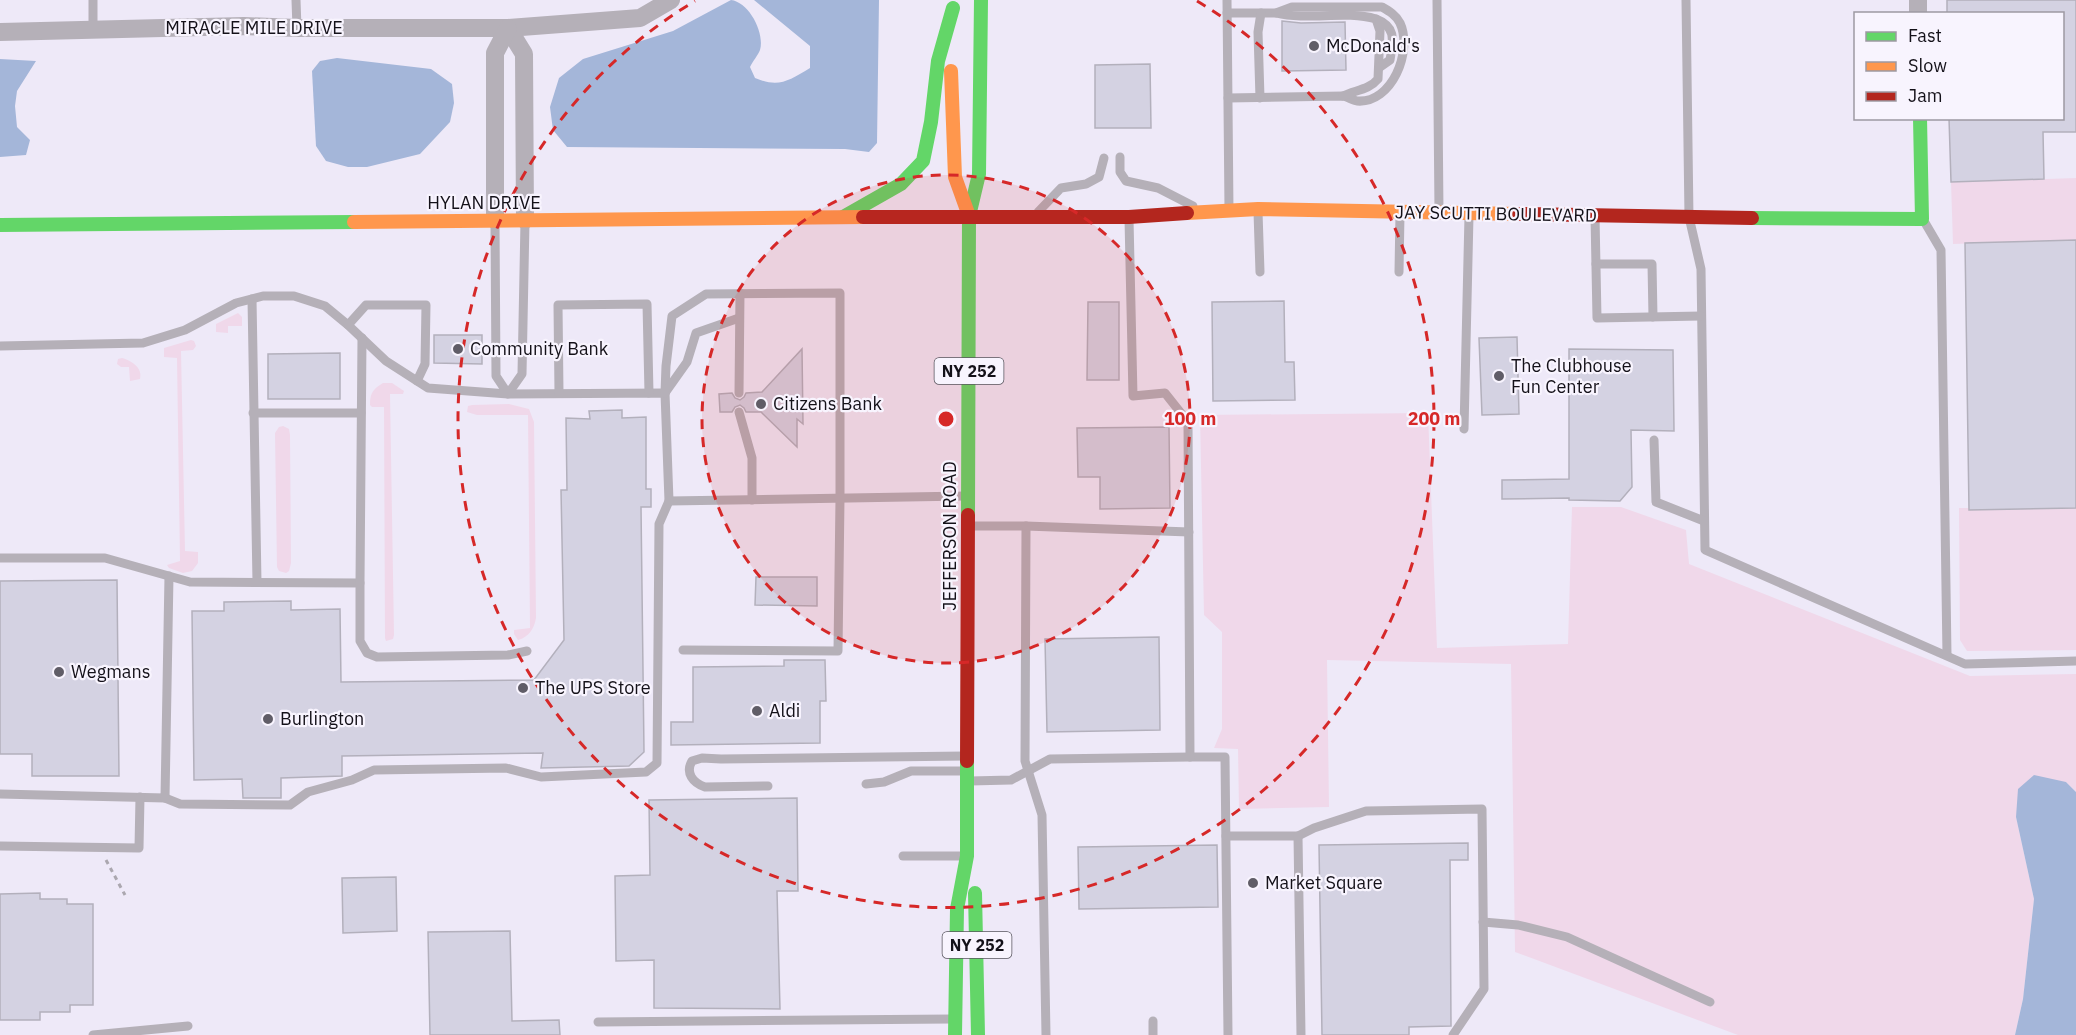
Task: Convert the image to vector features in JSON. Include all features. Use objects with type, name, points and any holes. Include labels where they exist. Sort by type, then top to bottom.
[{"type":"main road","name":"JEFFERSON ROAD","points":[[955,1035],[957,909],[966,856],[969,216],[979,174],[981,0]]},
{"type":"main road","name":"JEFFERSON ROAD","points":[[953,4],[950,43],[955,177],[969,216]]},
{"type":"main road","points":[[843,217],[901,184],[923,161],[931,122],[938,61],[953,4]]},
{"type":"main road","points":[[1920,120],[1922,219]]},
{"type":"main road","name":"JAY SCUTTI BOULEVARD","points":[[969,216],[1129,217],[1258,209],[1595,216],[1922,219]]},
{"type":"main road","name":"HYLAN DRIVE","points":[[0,225],[969,216]]},
{"type":"main road","name":"JEFFERSON ROAD","points":[[966,856],[976,898],[978,1035]]},
{"type":"street","name":"MIRACLE MILE DRIVE","points":[[0,32],[244,26],[508,28],[640,18],[671,0]]},
{"type":"street","points":[[495,220],[495,53],[508,28]]},
{"type":"street","points":[[508,28],[524,54],[525,220]]},
{"type":"lane","points":[[93,0],[93,29]]},
{"type":"lane","points":[[296,0],[297,28]]},
{"type":"lane","points":[[1227,0],[1229,210]]},
{"type":"lane","points":[[1437,0],[1439,213]]},
{"type":"lane","points":[[1686,0],[1689,217],[1701,268],[1705,550],[1965,664],[2076,662]]},
{"type":"lane","points":[[1228,98],[1343,96],[1357,101],[1374,98],[1399,71],[1402,60],[1403,34],[1400,23],[1393,13],[1382,8],[1366,6],[1292,7],[1276,13]]},
{"type":"lane","points":[[1227,13],[1276,13],[1292,17],[1358,16],[1376,19],[1380,31],[1378,79],[1374,85],[1366,89],[1356,90],[1343,96]]},
{"type":"lane","points":[[1260,98],[1258,32],[1261,13]]},
{"type":"lane","points":[[1120,157],[1120,172],[1126,181],[1158,188],[1203,211]]},
{"type":"lane","points":[[1033,216],[1061,189],[1086,184],[1099,177],[1104,158]]},
{"type":"lane","points":[[1258,209],[1260,272]]},
{"type":"lane","points":[[1399,272],[1400,212]]},
{"type":"lane","points":[[1464,429],[1469,213]]},
{"type":"lane","points":[[1595,216],[1596,318],[1701,316]]},
{"type":"lane","points":[[1129,217],[1134,396],[1166,393],[1188,422],[1190,757]]},
{"type":"lane","points":[[1922,219],[1941,250],[1947,655]]},
{"type":"lane","points":[[495,220],[496,376],[508,394]]},
{"type":"lane","points":[[508,394],[522,374],[525,220]]},
{"type":"lane","points":[[1596,264],[1652,264],[1653,317]]},
{"type":"lane","points":[[739,393],[740,293]]},
{"type":"lane","points":[[0,794],[165,798],[180,804],[290,805],[308,792],[352,780],[374,770],[507,768],[542,777],[646,772],[657,763],[658,524],[669,501],[665,393],[672,316],[706,294],[840,293],[838,651],[683,650]]},
{"type":"lane","points":[[0,346],[143,343],[185,330],[236,303],[262,296],[294,296],[325,306],[386,361],[428,388],[508,394],[665,393]]},
{"type":"lane","points":[[252,299],[256,582]]},
{"type":"lane","points":[[559,393],[558,304],[647,304],[649,393]]},
{"type":"lane","points":[[348,325],[366,305],[426,305],[425,364],[417,381]]},
{"type":"lane","points":[[665,393],[687,362],[696,333],[739,318]]},
{"type":"lane","points":[[362,338],[360,642],[367,653],[377,657],[508,655],[527,651]]},
{"type":"lane","points":[[739,412],[752,458],[752,500]]},
{"type":"lane","points":[[253,413],[362,413]]},
{"type":"lane","points":[[1654,440],[1656,502],[1704,521]]},
{"type":"lane","points":[[669,501],[968,496]]},
{"type":"lane","points":[[968,526],[1189,532]]},
{"type":"lane","points":[[1026,526],[1025,761],[1042,814],[1046,1035]]},
{"type":"lane","points":[[0,558],[94,557],[119,561],[190,582],[360,583]]},
{"type":"lane","points":[[165,798],[169,576]]},
{"type":"lane","points":[[768,786],[705,787],[692,780],[689,766],[692,760],[702,758],[967,756]]},
{"type":"lane","points":[[866,784],[884,782],[912,771],[1011,780],[1050,759],[1225,757],[1228,1035]]},
{"type":"lane","points":[[0,846],[139,848],[140,797]]},
{"type":"lane","points":[[1226,836],[1298,836],[1314,828],[1366,811],[1482,809],[1484,989],[1453,1035]]},
{"type":"lane","points":[[1298,836],[1300,1035]]},
{"type":"lane","points":[[903,856],[966,856]]},
{"type":"lane","points":[[1483,922],[1518,925],[1567,937],[1710,1002]]},
{"type":"lane","points":[[598,1022],[955,1019]]},
{"type":"lane","points":[[1153,1021],[1153,1035]]},
{"type":"lane","points":[[93,1035],[146,1032],[188,1026]]},
{"type":"path","points":[[100,847],[125,895]]},
{"type":"shaded area","points":[[2076,178],[2076,240],[1953,244],[1951,182]]},
{"type":"shaded area","points":[[238,313],[242,317],[242,326],[228,326],[228,333],[216,332],[216,324]]},
{"type":"shaded area","points":[[191,340],[196,346],[193,350],[181,351],[185,551],[198,552],[198,563],[192,571],[183,573],[167,565],[180,561],[177,358],[164,357],[164,348]]},
{"type":"shaded area","points":[[122,358],[136,366],[140,372],[140,379],[130,381],[129,367],[121,367],[117,364],[118,359]]},
{"type":"shaded area","points":[[383,383],[392,383],[404,391],[403,394],[390,394],[394,635],[393,639],[386,641],[384,407],[370,405],[373,392]]},
{"type":"shaded area","points":[[509,404],[529,409],[534,422],[536,618],[530,632],[518,640],[514,630],[530,628],[528,415],[477,415],[467,412],[468,406],[472,405]]},
{"type":"shaded area","points":[[1428,413],[1437,648],[1568,644],[1572,507],[1621,507],[1686,530],[1689,564],[1970,676],[2076,674],[2076,792],[2066,782],[2016,817],[2034,899],[2023,999],[2015,1035],[1738,1035],[1515,952],[1511,664],[1327,660],[1329,807],[1239,809],[1238,749],[1214,748],[1222,729],[1222,632],[1204,615],[1200,415]]},
{"type":"shaded area","points":[[279,427],[289,429],[290,435],[291,563],[286,573],[279,571],[277,567],[275,433]]},
{"type":"shaded area","points":[[1959,508],[2076,508],[2076,650],[1967,651],[1960,640]]},
{"type":"water","points":[[731,0],[744,6],[758,27],[760,50],[750,67],[755,78],[777,83],[789,80],[810,68],[810,46],[754,0],[879,0],[877,143],[869,152],[845,149],[567,147],[553,130],[550,107],[559,78],[583,59],[673,31]]},
{"type":"water","points":[[337,58],[431,69],[452,84],[454,103],[450,122],[420,154],[367,167],[348,167],[326,161],[316,146],[312,71],[320,61]]},
{"type":"water","points":[[0,59],[36,61],[17,91],[15,106],[17,127],[30,140],[26,155],[0,157]]},
{"type":"water","points":[[2034,775],[2066,782],[2076,792],[2076,1035],[2015,1035],[2023,999],[2034,899],[2016,817],[2018,789]]},
{"type":"building","points":[[1947,0],[2076,0],[2076,132],[2043,132],[2044,179],[1951,182],[1949,120],[2064,120],[2064,12],[1947,12]]},
{"type":"building","name":"McDonald's","points":[[1282,21],[1345,22],[1346,70],[1282,71]]},
{"type":"building","points":[[1150,64],[1151,128],[1095,128],[1095,65]]},
{"type":"building","points":[[2076,240],[2076,508],[1969,510],[1965,243]]},
{"type":"building","points":[[1284,301],[1285,362],[1294,362],[1295,400],[1213,401],[1212,302]]},
{"type":"building","points":[[1088,302],[1119,302],[1119,380],[1087,380]]},
{"type":"building","name":"Community Bank","points":[[434,335],[482,335],[482,364],[434,363]]},
{"type":"building","name":"The Clubhouse Fun Center","points":[[1517,337],[1519,414],[1482,415],[1479,338]]},
{"type":"building","name":"Citizens Bank","points":[[802,349],[803,424],[797,419],[797,447],[761,412],[746,412],[740,405],[732,412],[720,412],[719,394],[732,393],[740,400],[746,393],[762,392]]},
{"type":"building","points":[[1569,349],[1673,350],[1674,431],[1631,430],[1632,487],[1620,501],[1569,500],[1569,498],[1502,499],[1502,480],[1569,479]]},
{"type":"building","points":[[340,353],[340,399],[268,399],[268,354]]},
{"type":"building","points":[[622,410],[622,418],[646,417],[646,489],[651,489],[651,507],[641,507],[644,752],[629,766],[541,768],[543,753],[342,756],[342,776],[281,778],[281,798],[243,798],[242,779],[194,780],[192,611],[224,611],[224,602],[291,601],[291,610],[340,609],[341,682],[534,680],[564,640],[561,490],[567,490],[566,418],[590,419],[589,411]]},
{"type":"building","points":[[1169,427],[1170,508],[1100,509],[1100,477],[1078,477],[1077,428]]},
{"type":"building","points":[[756,577],[817,577],[817,606],[755,605]]},
{"type":"building","name":"Wegmans","points":[[117,580],[119,776],[32,776],[32,754],[0,754],[0,581]]},
{"type":"building","points":[[1159,637],[1160,730],[1047,732],[1045,639]]},
{"type":"building","name":"Aldi","points":[[784,660],[825,660],[826,701],[820,701],[820,743],[671,745],[671,722],[693,722],[693,667],[784,666]]},
{"type":"building","points":[[797,798],[798,891],[777,891],[780,1009],[654,1008],[654,960],[616,961],[615,876],[650,875],[649,800]]},
{"type":"building","points":[[1468,843],[1468,860],[1450,860],[1451,1026],[1409,1027],[1409,1035],[1322,1035],[1319,845]]},
{"type":"building","points":[[1217,845],[1218,907],[1079,909],[1078,847]]},
{"type":"building","points":[[396,877],[397,931],[343,933],[342,878]]},
{"type":"building","points":[[40,893],[40,899],[67,899],[67,904],[93,904],[93,1005],[70,1005],[70,1012],[40,1012],[40,1020],[0,1020],[0,894]]},
{"type":"building","points":[[510,931],[512,1021],[559,1020],[560,1035],[430,1035],[428,932]]},
{"type":"traffic: fast","points":[[968,515],[969,216],[979,174],[981,0]]},
{"type":"traffic: fast","points":[[843,217],[901,184],[923,161],[931,122],[938,61],[953,8]]},
{"type":"traffic: fast","points":[[1752,218],[1922,219],[1920,120]]},
{"type":"traffic: fast","points":[[0,225],[354,222]]},
{"type":"traffic: fast","points":[[955,1035],[957,909],[967,856],[967,761]]},
{"type":"traffic: fast","points":[[975,893],[978,1035]]},
{"type":"traffic: slow","points":[[951,71],[955,177],[969,216]]},
{"type":"traffic: slow","points":[[1187,213],[1258,209],[1519,214]]},
{"type":"traffic: slow","points":[[354,222],[863,217]]},
{"type":"traffic: jam","points":[[863,217],[1129,217],[1187,213]]},
{"type":"traffic: jam","points":[[1519,214],[1752,218]]},
{"type":"traffic: jam","points":[[967,761],[968,515]]},
{"type":"place","name":"McDonald's","points":[[1314,46]]},
{"type":"place","name":"Community Bank","points":[[458,349]]},
{"type":"place","name":"The Clubhouse Fun Center","points":[[1499,376]]},
{"type":"place","name":"Citizens Bank","points":[[761,404]]},
{"type":"place","name":"Wegmans","points":[[59,672]]},
{"type":"place","name":"The UPS Store","points":[[523,688]]},
{"type":"place","name":"Aldi","points":[[757,711]]},
{"type":"place","name":"Burlington","points":[[268,719]]},
{"type":"place","name":"Market Square","points":[[1253,883]]}]
